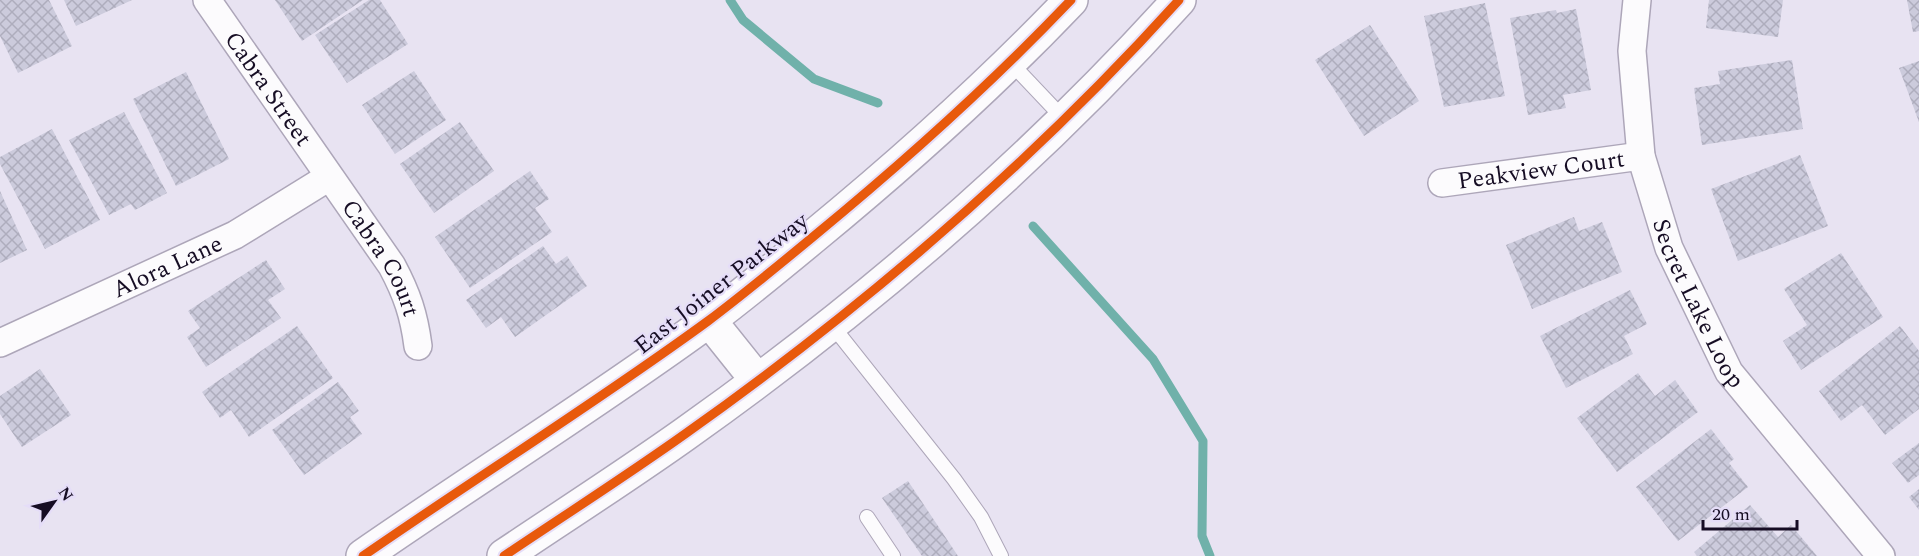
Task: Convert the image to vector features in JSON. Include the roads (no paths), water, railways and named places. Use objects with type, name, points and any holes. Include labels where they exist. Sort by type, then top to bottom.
[{"type":"main road","name":"East Joiner Parkway","points":[[363,556],[709,320],[880,183],[1010,63],[1071,0]]},
{"type":"main road","points":[[504,556],[685,434],[831,324],[936,236],[1064,119],[1179,0]]},
{"type":"main road","points":[[709,320],[757,380]]},
{"type":"street","name":"Cabra Street","points":[[207,0],[329,177]]},
{"type":"street","name":"Secret Lake Loop","points":[[1637,0],[1632,51],[1641,156],[1669,248],[1729,372],[1881,556]]},
{"type":"street","name":"Peakview Court","points":[[1442,183],[1641,156]]},
{"type":"street","name":"Alora Lane","points":[[0,344],[235,235],[329,177]]},
{"type":"street","name":"Cabra Court","points":[[329,177],[392,266],[407,294],[415,319],[418,346]]},
{"type":"lane","points":[[1010,63],[1064,119]]},
{"type":"lane","points":[[831,324],[961,488],[981,517],[1001,556]]},
{"type":"lane","points":[[867,517],[893,556]]},
{"type":"waterway","points":[[730,0],[743,20],[814,79],[878,103]]},
{"type":"waterway","points":[[1033,226],[1153,359],[1203,441],[1202,536],[1210,556]]}]
